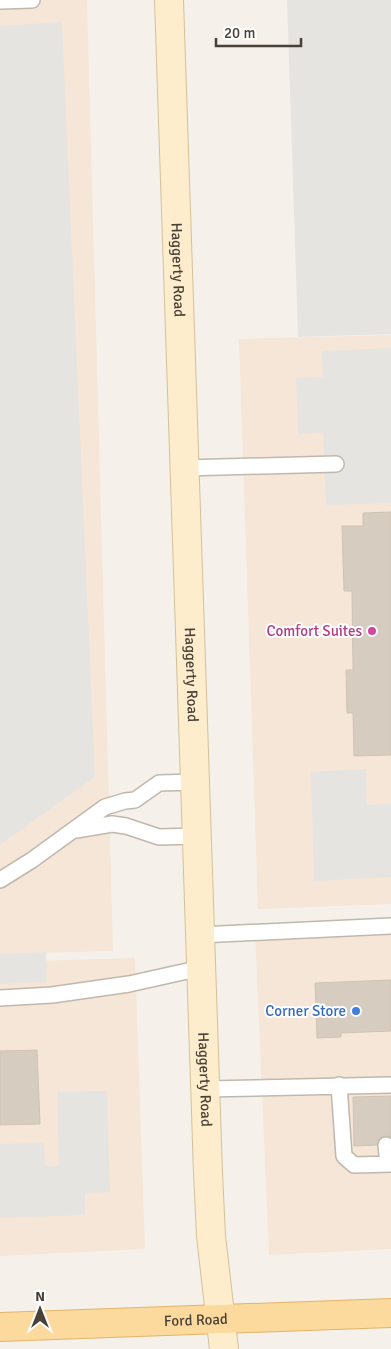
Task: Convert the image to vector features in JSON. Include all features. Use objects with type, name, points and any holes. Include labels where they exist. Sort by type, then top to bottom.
[{"type":"main road","name":"Haggerty Road","points":[[170,0],[205,1089],[211,1236],[222,1318],[224,1349]]},
{"type":"main road","name":"Ford Road","points":[[0,1327],[391,1313]]},
{"type":"lane","points":[[0,1],[32,0]]},
{"type":"lane","points":[[185,468],[336,464]]},
{"type":"lane","points":[[0,880],[32,860],[106,807],[135,800],[159,783],[195,782]]},
{"type":"lane","points":[[72,831],[112,824],[126,826],[159,837],[197,836]]},
{"type":"lane","points":[[200,935],[391,926]]},
{"type":"lane","points":[[0,998],[52,995],[129,984],[201,968]]},
{"type":"lane","points":[[205,1089],[338,1085],[386,1088]]},
{"type":"lane","points":[[338,1085],[344,1156],[354,1165],[389,1164],[386,1145]]},
{"type":"shaded area","points":[[0,0],[87,0],[113,951],[0,954]]},
{"type":"shaded area","points":[[287,0],[391,0],[391,334],[298,337]]},
{"type":"shaded area","points":[[62,22],[95,777],[0,845],[0,26]]},
{"type":"shaded area","points":[[391,335],[391,904],[258,909],[239,339]]},
{"type":"shaded area","points":[[391,348],[391,503],[326,505],[323,433],[298,434],[296,378],[323,377],[322,351]]},
{"type":"shaded area","points":[[366,769],[367,805],[391,804],[391,877],[314,881],[311,772]]},
{"type":"shaded area","points":[[391,925],[391,1249],[269,1255],[255,931]]},
{"type":"shaded area","points":[[46,952],[47,982],[0,984],[0,954]]},
{"type":"shaded area","points":[[135,958],[145,1249],[0,1256],[0,962]]},
{"type":"shaded area","points":[[107,1091],[110,1192],[85,1193],[85,1215],[0,1218],[0,1144],[44,1143],[45,1166],[59,1166],[57,1092]]},
{"type":"building","name":"Comfort Suites","points":[[391,512],[391,755],[354,756],[353,713],[347,713],[346,670],[353,670],[352,591],[344,591],[342,526],[363,526],[363,513]]},
{"type":"building","points":[[391,980],[391,1031],[341,1033],[341,1037],[317,1038],[315,983]]},
{"type":"building","points":[[37,1050],[40,1124],[0,1125],[0,1051]]},
{"type":"building","points":[[391,1096],[391,1137],[381,1137],[377,1145],[354,1146],[353,1097]]},
{"type":"place","name":"Comfort Suites","points":[[372,631]]},
{"type":"place","name":"Corner Store","points":[[356,1011]]}]
